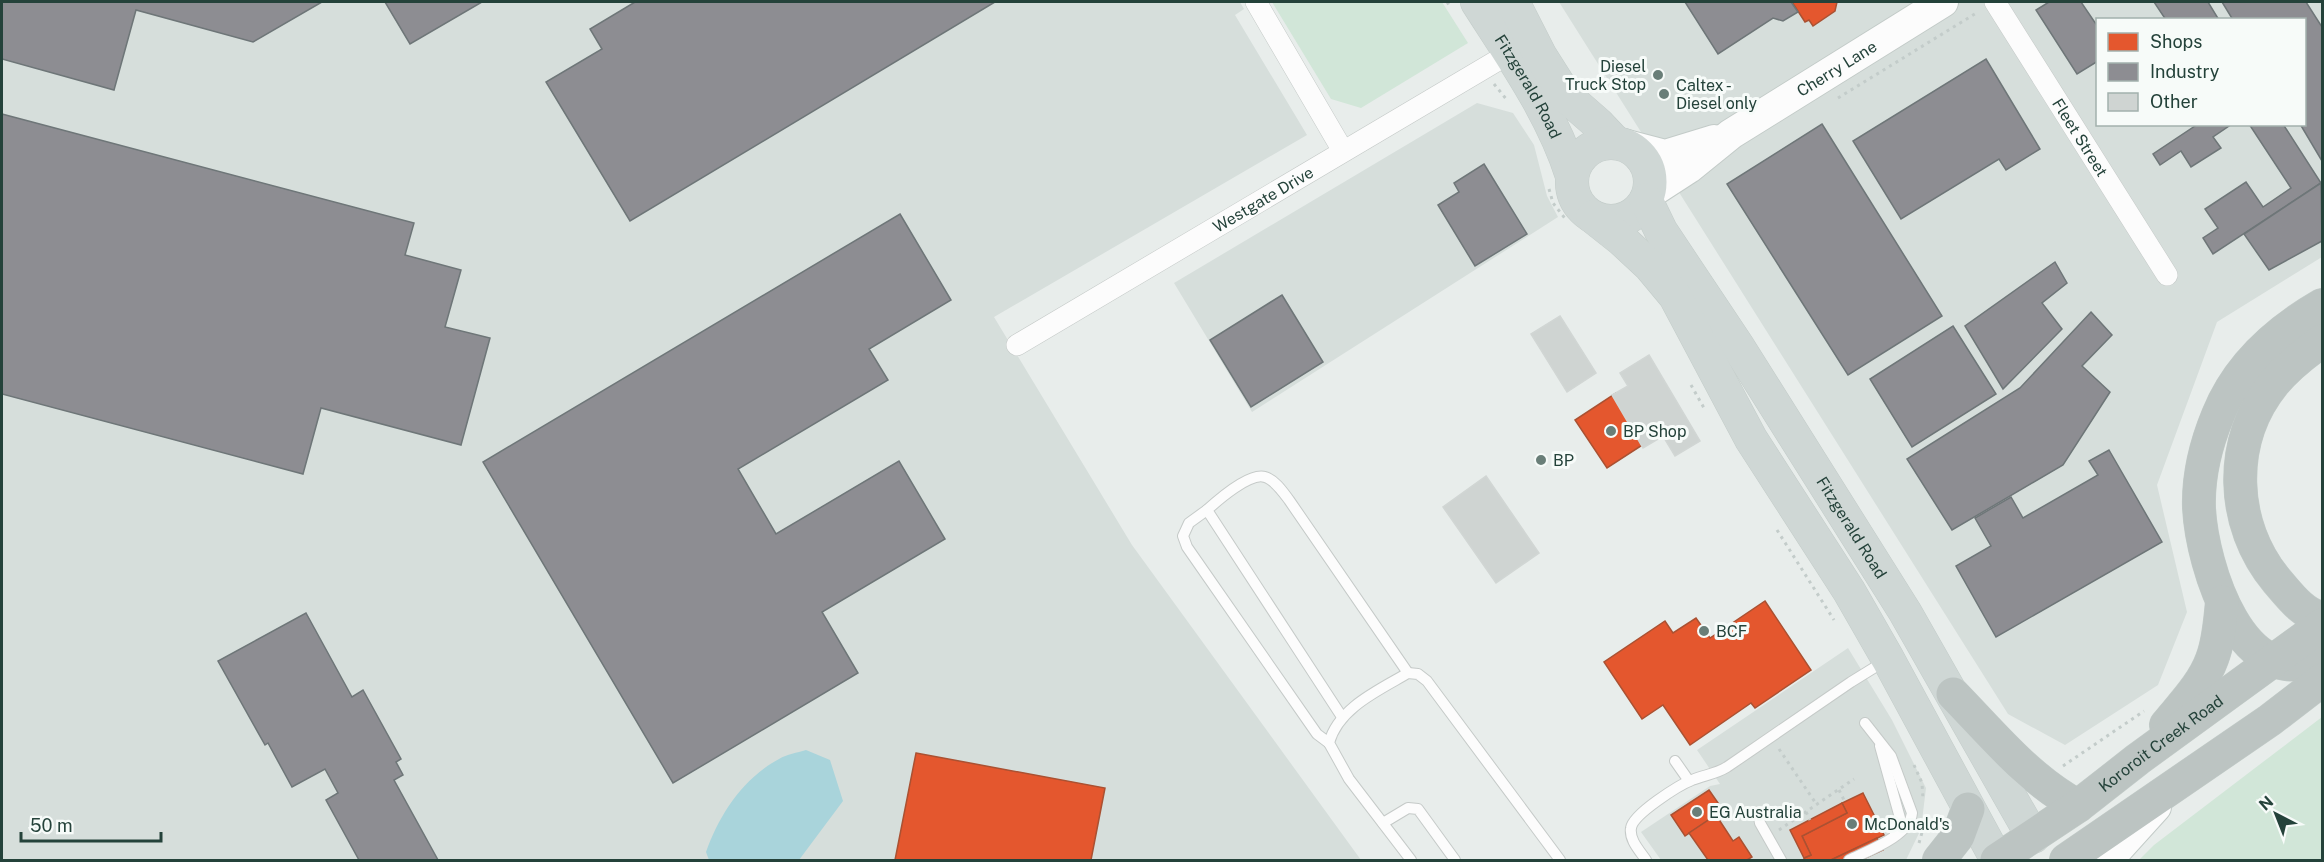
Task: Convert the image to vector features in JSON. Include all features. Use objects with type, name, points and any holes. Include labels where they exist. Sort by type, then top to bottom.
[{"type":"highway","points":[[2322,305],[2288,327],[2250,362],[2235,383],[2218,414],[2212,433],[2201,474],[2199,507],[2202,541],[2222,602],[2243,635],[2274,661],[2286,665],[2298,666],[2322,657]]},
{"type":"highway","points":[[2322,341],[2289,367],[2262,401],[2253,419],[2242,456],[2240,492],[2250,537],[2270,573],[2302,607],[2322,618]]},
{"type":"highway","points":[[2138,759],[2195,689],[2208,667],[2213,657],[2222,602]]},
{"type":"highway","name":"Kororoit Creek Road","points":[[1997,861],[2039,849],[2078,806],[2138,759],[2322,625]]},
{"type":"highway","points":[[2066,861],[2270,720],[2322,681]]},
{"type":"highway","points":[[1953,694],[2025,768],[2047,786],[2078,806]]},
{"type":"highway","points":[[1929,853],[1958,836],[1968,809]]},
{"type":"main road","name":"Fitzgerald Road","points":[[1477,2],[1510,53],[1563,147],[1572,176]]},
{"type":"main road","name":"Fitzgerald Road","points":[[1514,2],[1540,55],[1566,96],[1619,143]]},
{"type":"main road","points":[[1593,217],[1605,221],[1617,221],[1639,210],[1647,197],[1651,182],[1649,169],[1635,150],[1619,143],[1603,143],[1582,155],[1572,176],[1572,189],[1576,200],[1583,210],[1622,240],[1650,266],[1675,296],[1751,439],[1849,591],[1888,659],[1997,861]]},
{"type":"main road","name":"Fitzgerald Road","points":[[1647,197],[1661,231],[1808,456],[1953,694],[2039,849]]},
{"type":"street","points":[[1256,2],[1343,151]]},
{"type":"street","name":"Cherry Lane","points":[[1647,197],[1689,168],[1731,134],[1943,2]]},
{"type":"street","name":"Fleet Street","points":[[1990,5],[2167,275]]},
{"type":"street","name":"Westgate Drive","points":[[1017,345],[1510,53]]},
{"type":"street","name":"Cherry Lane","points":[[1619,143],[1665,154],[1731,134]]},
{"type":"street","points":[[2108,861],[2173,786]]},
{"type":"lane","points":[[1408,673],[1289,500],[1267,477],[1259,476],[1234,488],[1189,523],[1183,536],[1187,547],[1317,734],[1329,743],[1349,779],[1411,861]]},
{"type":"lane","points":[[1207,510],[1342,717]]},
{"type":"lane","points":[[1646,861],[1631,835],[1634,820],[1642,812],[1689,781],[1716,774],[1888,659]]},
{"type":"lane","points":[[1329,743],[1332,731],[1342,717],[1408,673],[1418,674],[1427,681],[1560,861]]},
{"type":"lane","points":[[1849,861],[1891,839],[1899,826],[1900,818],[1876,734],[1864,723]]},
{"type":"lane","points":[[1675,761],[1689,781]]},
{"type":"lane","points":[[1383,823],[1408,808],[1418,809],[1455,861]]},
{"type":"lane","points":[[1758,812],[1760,823],[1781,861]]},
{"type":"path","points":[[1832,102],[1990,5]]},
{"type":"path","points":[[1687,376],[1707,415]]},
{"type":"path","points":[[1773,523],[1840,629]]},
{"type":"path","points":[[1771,737],[1817,805]]},
{"type":"path","points":[[1913,763],[1922,783],[1923,802]]},
{"type":"path","points":[[1783,838],[1778,831],[1854,779]]},
{"type":"path","points":[[1839,790],[1845,802]]},
{"type":"path","points":[[1806,812],[1810,820]]},
{"type":"path","points":[[1925,822],[1929,853]]},
{"type":"shaded area","points":[[2,2],[1240,2],[1244,9],[1235,15],[1307,135],[994,317],[1132,545],[1361,860],[2,860]]},
{"type":"shaded area","points":[[1559,2],[2322,2],[2322,257],[2217,322],[2157,485],[2187,612],[2158,685],[2065,745],[2008,714]]},
{"type":"shaded area","points":[[1477,103],[1513,113],[1534,145],[1547,196],[1558,217],[1252,412],[1174,283]]},
{"type":"shaded area","points":[[1848,648],[1892,720],[1926,788],[1921,829],[1906,860],[1661,860],[1641,832],[1710,786],[1720,784],[1697,750]]},
{"type":"green space","points":[[1272,2],[1442,2],[1468,43],[1361,108],[1331,99]]},
{"type":"green space","points":[[2322,717],[2322,860],[2139,860],[2154,845]]},
{"type":"water","points":[[806,750],[830,760],[843,801],[799,860],[709,860],[706,852],[711,838],[725,811],[744,787],[754,776],[779,759]]},
{"type":"building: Shops","points":[[1792,2],[1837,2],[1835,11],[1813,26],[1809,20],[1805,22]]},
{"type":"building: Shops","name":"BP Shop","points":[[1616,393],[1647,442],[1607,468],[1575,420]]},
{"type":"building: Shops","points":[[1765,601],[1811,670],[1755,708],[1751,703],[1690,745],[1663,705],[1642,719],[1604,662],[1665,621],[1673,633],[1696,618],[1710,638]]},
{"type":"building: Shops","points":[[916,753],[1105,788],[1091,860],[895,860]]},
{"type":"building: Shops","name":"EG Australia","points":[[1709,790],[1723,810],[1685,836],[1671,815]]},
{"type":"building: Shops","name":"McDonald's","points":[[1863,793],[1884,835],[1831,860],[1805,860],[1804,858],[1811,855],[1802,836],[1847,813],[1842,803]]},
{"type":"building: Shops","points":[[1842,803],[1847,813],[1802,836],[1811,855],[1804,858],[1790,830]]},
{"type":"building: Shops","points":[[1716,815],[1733,841],[1739,837],[1752,857],[1747,860],[1708,860],[1689,833]]},
{"type":"building: Shops","points":[[1877,838],[1883,850],[1861,860],[1831,860]]},
{"type":"building: Industry","points":[[2,2],[322,2],[253,42],[136,10],[114,90],[2,59]]},
{"type":"building: Industry","points":[[385,2],[482,2],[410,44]]},
{"type":"building: Industry","points":[[635,2],[995,2],[630,221],[546,82],[602,49],[590,29]]},
{"type":"building: Industry","points":[[1685,2],[1791,2],[1798,12],[1783,21],[1773,18],[1718,54]]},
{"type":"building: Industry","points":[[2049,2],[2081,2],[2096,24],[2096,62],[2077,74],[2036,10]]},
{"type":"building: Industry","points":[[2154,2],[2208,2],[2218,18],[2165,18]]},
{"type":"building: Industry","points":[[2222,2],[2306,2],[2322,27],[2322,161],[2301,126],[2306,126],[2306,18],[2232,18]]},
{"type":"building: Industry","points":[[1986,59],[2040,149],[2006,170],[1999,159],[1901,219],[1853,141]]},
{"type":"building: Industry","points":[[2,114],[414,223],[405,255],[461,270],[445,327],[490,338],[461,445],[321,408],[303,474],[2,394]]},
{"type":"building: Industry","points":[[1822,124],[1942,316],[1848,375],[1727,184]]},
{"type":"building: Industry","points":[[2195,126],[2229,126],[2213,137],[2221,148],[2191,167],[2181,151],[2160,165],[2153,154]]},
{"type":"building: Industry","points":[[2250,126],[2284,126],[2321,183],[2213,254],[2203,238],[2218,228],[2205,209],[2246,182],[2263,207],[2291,188]]},
{"type":"building: Industry","points":[[1484,164],[1527,234],[1475,266],[1438,205],[1459,192],[1454,183]]},
{"type":"building: Industry","points":[[2321,183],[2322,241],[2269,270],[2244,234]]},
{"type":"building: Industry","points":[[900,214],[951,300],[869,349],[888,380],[738,469],[776,534],[899,461],[945,539],[822,612],[858,673],[673,783],[483,462]]},
{"type":"building: Industry","points":[[2055,262],[2067,283],[2042,303],[2062,329],[2003,389],[1965,326]]},
{"type":"building: Industry","points":[[1282,295],[1323,362],[1251,407],[1210,340]]},
{"type":"building: Industry","points":[[2091,312],[2112,335],[2082,366],[2110,392],[2063,465],[1952,530],[1907,459],[2020,388]]},
{"type":"building: Industry","points":[[1953,326],[1996,394],[1912,447],[1870,379]]},
{"type":"building: Industry","points":[[2109,450],[2162,542],[1996,637],[1956,566],[1991,546],[1975,518],[2011,497],[2023,518],[2098,475],[2089,461]]},
{"type":"building: Industry","points":[[306,613],[352,697],[363,690],[401,759],[396,762],[403,775],[394,780],[438,860],[359,860],[326,800],[338,793],[325,769],[292,787],[268,743],[265,745],[218,661]]},
{"type":"building: Other","points":[[1560,316],[1596,373],[1567,392],[1531,334]]},
{"type":"building: Other","points":[[1649,355],[1700,441],[1675,456],[1663,436],[1643,448],[1612,395],[1628,386],[1620,373]]},
{"type":"building: Other","points":[[1486,476],[1539,553],[1496,583],[1443,507]]},
{"type":"place","name":"Diesel Truck Stop","points":[[1658,75]]},
{"type":"place","name":"Caltex - Diesel only","points":[[1664,94]]},
{"type":"place","name":"BP Shop","points":[[1611,431]]},
{"type":"place","name":"BP","points":[[1541,460]]},
{"type":"place","name":"BCF","points":[[1704,631]]},
{"type":"place","name":"EG Australia","points":[[1697,812]]},
{"type":"place","name":"McDonald's","points":[[1852,824]]}]
